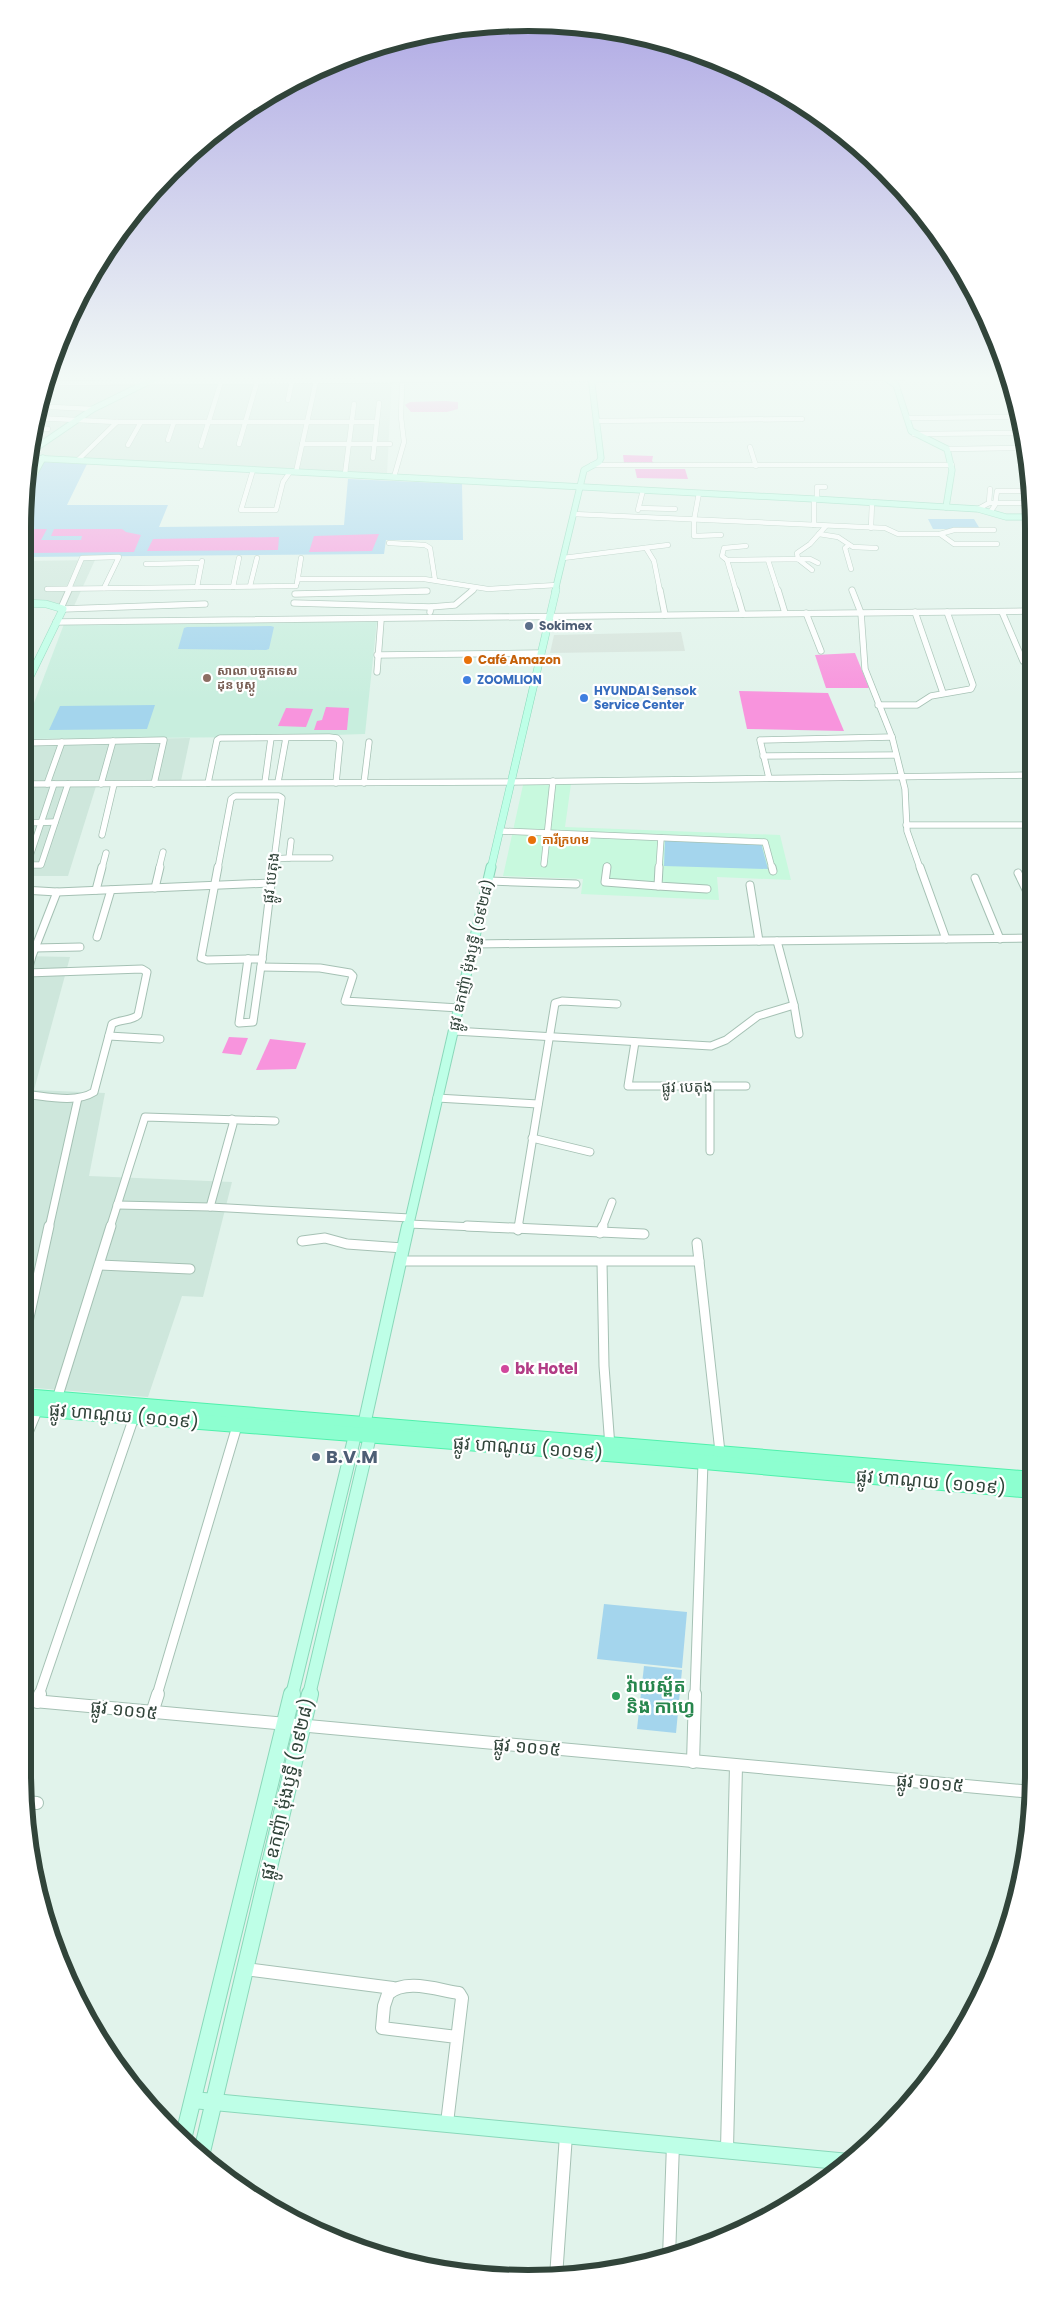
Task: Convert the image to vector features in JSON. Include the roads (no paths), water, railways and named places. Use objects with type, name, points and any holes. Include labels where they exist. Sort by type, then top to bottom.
[{"type":"main road","points":[[547,484],[978,509],[991,511],[1006,517],[1025,517]]},
{"type":"main road","points":[[946,507],[949,484]]},
{"type":"main road","name":"ផ្លូវ ឧកញ៉ា ម៉ុងឫទ្ធី (១៩២៨)","points":[[203,2148],[302,1727],[400,1261],[580,486]]},
{"type":"main road","points":[[31,603],[62,609],[31,673]]},
{"type":"main road","name":"ផ្លូវ ហាណូយ (១០១៩)","points":[[31,1406],[57,1399],[363,1432]]},
{"type":"main road","name":"ផ្លូវ ហាណូយ (១០១៩)","points":[[31,1400],[40,1403],[134,1417],[237,1426],[363,1432],[610,1449],[720,1452],[1025,1478]]},
{"type":"main road","name":"ផ្លូវ ឧកញ៉ា ម៉ុងឫទ្ធី (១៩២៨)","points":[[185,2132],[284,1726],[363,1432]]},
{"type":"main road","name":"ផ្លូវ ហាណូយ (១០១៩)","points":[[610,1449],[703,1462],[1025,1490]]},
{"type":"main road","points":[[193,2100],[838,2161]]},
{"type":"street","points":[[249,484],[241,510],[276,510],[282,484]]},
{"type":"street","points":[[814,525],[817,487],[826,487]]},
{"type":"street","points":[[990,489],[991,511]]},
{"type":"street","points":[[636,517],[643,490]]},
{"type":"street","points":[[992,503],[997,491],[1024,491]]},
{"type":"street","points":[[699,493],[694,520],[695,537],[721,535]]},
{"type":"street","points":[[871,528],[872,502]]},
{"type":"street","points":[[978,509],[992,503],[1024,503]]},
{"type":"street","points":[[639,508],[674,509]]},
{"type":"street","points":[[573,514],[889,529],[898,534],[940,534],[954,530],[994,530]]},
{"type":"street","points":[[788,524],[789,518]]},
{"type":"street","points":[[812,570],[798,559],[797,553],[810,544],[826,526]]},
{"type":"street","points":[[819,534],[838,537],[856,548],[876,548]]},
{"type":"street","points":[[940,534],[954,544],[997,544]]},
{"type":"street","points":[[389,544],[425,545],[430,548],[435,580]]},
{"type":"street","points":[[563,558],[668,544]]},
{"type":"street","points":[[850,545],[845,548],[851,568]]},
{"type":"street","points":[[742,614],[726,560],[722,556],[722,549],[746,546]]},
{"type":"street","points":[[646,548],[654,560],[666,615]]},
{"type":"street","points":[[104,588],[119,557],[82,558],[62,609],[205,604]]},
{"type":"street","points":[[233,587],[239,558]]},
{"type":"street","points":[[250,586],[257,558]]},
{"type":"street","points":[[291,620],[301,558]]},
{"type":"street","points":[[726,560],[798,559],[815,560],[818,563]]},
{"type":"street","points":[[768,560],[785,613]]},
{"type":"street","points":[[146,564],[202,561],[197,587]]},
{"type":"street","points":[[298,579],[435,580],[475,588],[557,585]]},
{"type":"street","points":[[383,579],[388,606],[388,620]]},
{"type":"street","points":[[295,594],[424,591],[424,584]]},
{"type":"street","points":[[47,589],[296,586]]},
{"type":"street","points":[[294,603],[431,607],[454,605],[475,588]]},
{"type":"street","points":[[852,590],[861,613],[865,669],[892,737],[905,790],[906,826],[946,939]]},
{"type":"street","points":[[144,621],[149,606]]},
{"type":"street","points":[[429,619],[431,607]]},
{"type":"street","points":[[175,621],[177,608]]},
{"type":"street","points":[[56,622],[388,620],[785,613],[1025,611]]},
{"type":"street","points":[[915,612],[943,693]]},
{"type":"street","points":[[878,705],[917,705],[931,696],[971,689],[973,685],[947,612]]},
{"type":"street","points":[[1002,612],[1023,661]]},
{"type":"street","points":[[806,613],[821,651]]},
{"type":"street","points":[[376,672],[381,620]]},
{"type":"street","points":[[377,655],[541,653]]},
{"type":"street","points":[[769,778],[759,742],[763,739],[892,737]]},
{"type":"street","points":[[265,782],[271,738]]},
{"type":"street","points":[[262,959],[206,960],[201,958],[231,799],[235,796],[268,795],[275,782],[286,738]]},
{"type":"street","points":[[208,783],[217,740],[337,738],[340,742],[336,783]]},
{"type":"street","points":[[31,743],[164,740],[154,784]]},
{"type":"street","points":[[31,853],[41,823],[62,742]]},
{"type":"street","points":[[101,784],[113,742]]},
{"type":"street","points":[[364,783],[369,742]]},
{"type":"street","points":[[763,756],[896,755]]},
{"type":"street","points":[[31,784],[511,782],[1025,775]]},
{"type":"street","points":[[544,864],[553,781]]},
{"type":"street","points":[[31,865],[41,865],[68,784]]},
{"type":"street","points":[[102,835],[114,784]]},
{"type":"street","name":"ផ្លូវ បេតុង","points":[[248,959],[239,1023],[253,1022],[261,967],[281,797],[268,795]]},
{"type":"street","points":[[31,823],[55,822]]},
{"type":"street","points":[[906,826],[1025,825]]},
{"type":"street","points":[[500,832],[765,842],[773,871]]},
{"type":"street","points":[[658,886],[661,838]]},
{"type":"street","points":[[289,858],[291,841]]},
{"type":"street","points":[[155,888],[163,852]]},
{"type":"street","points":[[96,890],[106,853]]},
{"type":"street","points":[[274,859],[330,858]]},
{"type":"street","points":[[607,866],[605,882],[707,888]]},
{"type":"street","points":[[1018,873],[1025,888]]},
{"type":"street","points":[[975,878],[1000,938]]},
{"type":"street","points":[[488,881],[576,884]]},
{"type":"street","points":[[31,891],[57,892],[270,883]]},
{"type":"street","points":[[750,885],[759,941]]},
{"type":"street","points":[[97,937],[111,890]]},
{"type":"street","points":[[31,960],[57,892]]},
{"type":"street","points":[[474,944],[1025,938]]},
{"type":"street","points":[[777,941],[794,1006],[799,1034]]},
{"type":"street","points":[[35,948],[80,948]]},
{"type":"street","points":[[261,967],[320,968],[350,973],[353,976],[345,1002],[459,1008]]},
{"type":"street","points":[[31,973],[146,970],[138,1015],[135,1018],[114,1021],[94,1092],[91,1096],[78,1098],[31,1095]]},
{"type":"street","points":[[518,1230],[555,1003],[617,1004]]},
{"type":"street","points":[[454,1031],[718,1045],[756,1018],[776,1008],[794,1006]]},
{"type":"street","points":[[109,1036],[160,1039]]},
{"type":"street","name":"ផ្លូវ បេតុង","points":[[635,1042],[628,1086],[746,1086]]},
{"type":"street","points":[[710,1086],[710,1151]]},
{"type":"street","points":[[31,1305],[78,1098]]},
{"type":"street","points":[[437,1098],[538,1104]]},
{"type":"street","points":[[57,1399],[145,1117],[227,1117],[232,1119],[275,1121]]},
{"type":"street","points":[[210,1207],[233,1124],[232,1119]]},
{"type":"street","points":[[532,1138],[590,1152]]},
{"type":"street","points":[[600,1233],[612,1202]]},
{"type":"street","points":[[117,1205],[210,1207],[518,1230],[644,1234]]},
{"type":"street","points":[[302,1241],[310,1238],[340,1239],[347,1244],[404,1248]]},
{"type":"street","points":[[697,1243],[720,1452]]},
{"type":"street","points":[[400,1261],[699,1261]]},
{"type":"street","points":[[602,1262],[604,1383],[610,1449]]},
{"type":"street","points":[[100,1265],[190,1269]]},
{"type":"street","points":[[31,1424],[40,1403]]},
{"type":"street","points":[[37,1702],[134,1417]]},
{"type":"street","points":[[152,1713],[237,1426]]},
{"type":"street","points":[[693,1762],[703,1462]]},
{"type":"street","name":"ផ្លូវ ១០១៥","points":[[31,1701],[284,1726],[1024,1791]]},
{"type":"street","points":[[727,2149],[736,1766]]},
{"type":"street","points":[[244,1969],[393,1988],[403,1985],[459,1993],[462,2005],[447,2123]]},
{"type":"street","points":[[393,1988],[387,1995],[382,2028],[457,2037]]},
{"type":"street","points":[[557,2269],[566,2135]]},
{"type":"street","points":[[669,2249],[673,2144]]},
{"type":"place","name":"Sokimex","points":[[529,626]]},
{"type":"place","name":"Café Amazon","points":[[468,660]]},
{"type":"place","name":"សាលា បច្ចកទេស ដុន បូស្កូ","points":[[207,678]]},
{"type":"place","name":"ZOOMLION","points":[[467,680]]},
{"type":"place","name":"HYUNDAI Sensok Service Center","points":[[584,698]]},
{"type":"place","name":"ការីក្រហម","points":[[532,840]]},
{"type":"place","name":"bk Hotel","points":[[505,1369]]},
{"type":"place","name":"B.V.M","points":[[316,1457]]},
{"type":"place","name":"វ៉ាយស្ព័ត និង កាហ្វេ","points":[[616,1696]]}]
